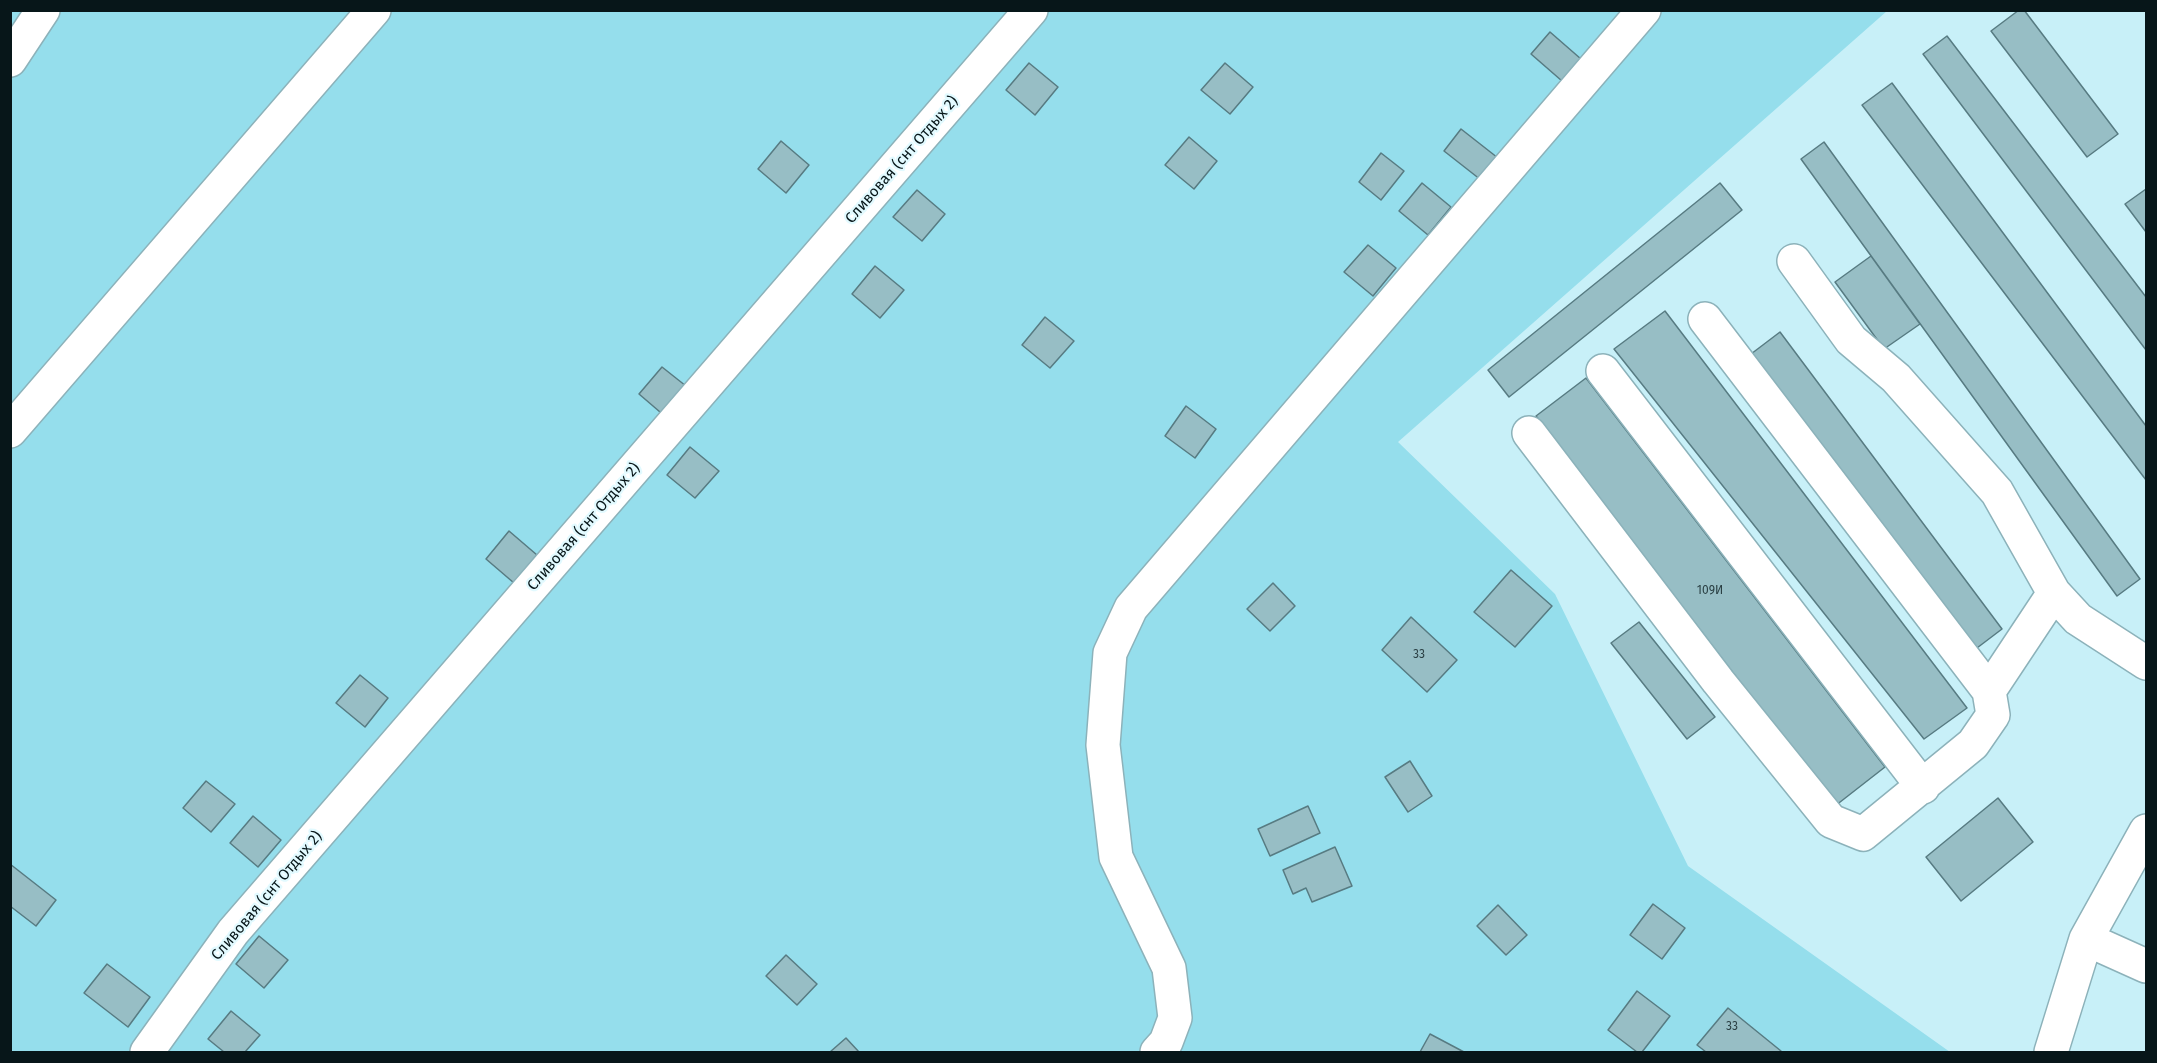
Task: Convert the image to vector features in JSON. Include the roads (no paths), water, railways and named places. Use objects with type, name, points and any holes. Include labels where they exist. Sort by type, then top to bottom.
[{"type":"street","points":[[10,60],[43,10]]},
{"type":"street","points":[[10,431],[374,10]]},
{"type":"street","name":"Сливовая (снт Отдых 2)","points":[[147,1053],[233,932],[1031,10]]},
{"type":"street","points":[[1156,1053],[1166,1042],[1175,1018],[1169,968],[1116,857],[1103,745],[1110,653],[1131,608],[1644,10]]},
{"type":"street","points":[[1794,261],[1851,340],[1896,378],[1997,492],[2054,593],[2078,619],[2146,663]]},
{"type":"street","points":[[1528,433],[1718,681],[1831,821],[1863,834],[1973,744],[1993,715],[1989,691],[1706,319]]},
{"type":"street","points":[[1603,371],[1923,787]]},
{"type":"street","points":[[1989,691],[2054,593]]},
{"type":"street","points":[[2051,1053],[2086,939],[2146,831]]},
{"type":"street","points":[[2086,939],[2146,966]]}]
